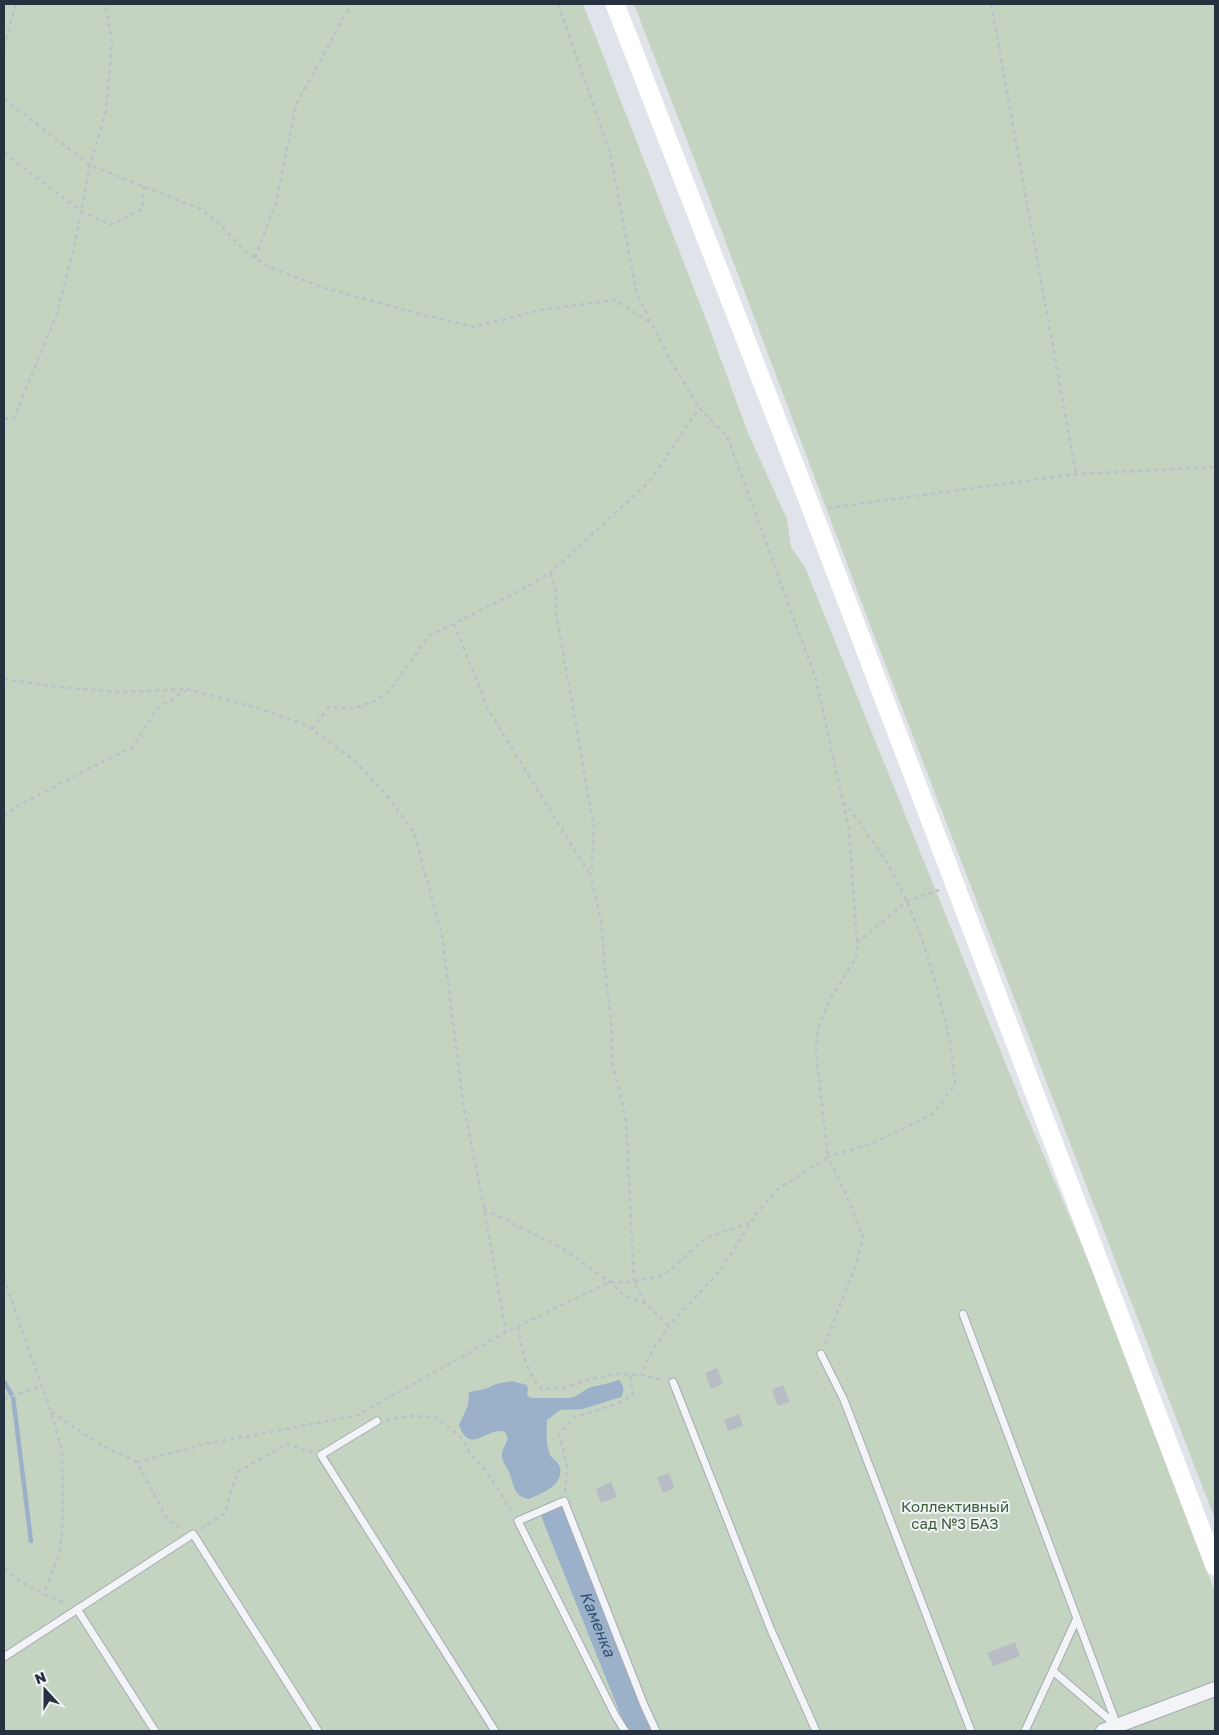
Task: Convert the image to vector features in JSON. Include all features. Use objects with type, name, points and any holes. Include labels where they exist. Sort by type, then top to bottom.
[{"type":"main road","points":[[615,4],[812,510],[1215,1566]]},
{"type":"street","points":[[1103,1731],[1118,1728],[1215,1688]]},
{"type":"lane","points":[[963,1314],[1118,1728]]},
{"type":"lane","points":[[821,1354],[844,1400],[971,1731]]},
{"type":"lane","points":[[673,1382],[771,1630],[816,1731]]},
{"type":"lane","points":[[377,1422],[320,1455],[495,1731]]},
{"type":"lane","points":[[625,1731],[614,1715],[518,1520],[564,1501],[656,1731]]},
{"type":"lane","points":[[4,1656],[193,1534],[318,1731]]},
{"type":"lane","points":[[77,1608],[155,1731]]},
{"type":"lane","points":[[1025,1731],[1076,1618]]},
{"type":"lane","points":[[1052,1671],[1118,1728]]},
{"type":"path","points":[[4,55],[5,44],[16,4]]},
{"type":"path","points":[[4,419],[14,418],[56,316],[75,244],[90,165],[106,110],[112,42],[105,4]]},
{"type":"path","points":[[255,258],[276,202],[296,105],[351,4]]},
{"type":"path","points":[[558,4],[610,153],[637,295],[671,362],[699,408],[727,436],[816,680],[849,830],[857,943],[856,958],[830,999],[818,1028],[816,1053],[828,1157],[849,1201],[862,1237],[856,1264],[821,1354]]},
{"type":"path","points":[[991,4],[1076,474]]},
{"type":"path","points":[[4,99],[90,165],[198,208],[216,220],[255,258],[270,267],[321,287],[416,313],[476,326],[540,310],[615,300],[652,324]]},
{"type":"path","points":[[4,153],[81,211],[111,225],[142,209],[144,186]]},
{"type":"path","points":[[312,729],[329,707],[354,708],[375,701],[389,691],[429,636],[523,589],[550,573],[651,480],[699,408]]},
{"type":"path","points":[[812,510],[1076,474],[1215,467]]},
{"type":"path","points":[[550,573],[556,590],[556,613],[594,828],[591,876],[601,922],[611,1021],[612,1062],[626,1120],[634,1282],[646,1304],[669,1326]]},
{"type":"path","points":[[454,624],[489,711],[591,876]]},
{"type":"path","points":[[4,679],[58,687],[120,692],[188,690],[260,709],[306,725],[312,729],[355,761],[389,798],[414,833],[442,935],[463,1102],[506,1332]]},
{"type":"path","points":[[4,817],[24,802],[133,748],[156,709],[188,690]]},
{"type":"path","points":[[641,1375],[653,1349],[669,1326],[718,1272],[750,1222],[778,1189],[828,1157],[875,1142],[932,1114],[955,1085],[948,1033],[927,958],[907,901],[877,848],[842,799]]},
{"type":"path","points":[[857,943],[907,901],[955,884]]},
{"type":"path","points":[[484,1209],[562,1248],[610,1282],[622,1294],[646,1304]]},
{"type":"path","points":[[137,1462],[202,1445],[358,1414],[506,1332],[610,1282],[634,1282],[664,1275],[706,1238],[750,1222]]},
{"type":"path","points":[[4,1278],[51,1412],[62,1450],[63,1518],[60,1552],[43,1595]]},
{"type":"path","points":[[518,1327],[522,1353],[534,1381],[542,1389],[564,1388],[590,1379],[618,1374],[641,1375],[673,1382]]},
{"type":"path","points":[[564,1501],[567,1467],[559,1433],[575,1417],[617,1404],[633,1395],[630,1374]]},
{"type":"path","points":[[4,1399],[42,1386]]},
{"type":"path","points":[[51,1412],[101,1445],[137,1462],[168,1520],[193,1534],[226,1513],[237,1472],[286,1444],[320,1455]]},
{"type":"path","points":[[377,1422],[411,1416],[435,1417],[460,1436],[472,1456],[485,1469],[518,1520]]},
{"type":"path","points":[[4,1569],[23,1584],[43,1595],[77,1608]]},
{"type":"green space","name":"Коллективный сад №3 БАЗ","points":[[4,4],[583,4],[707,322],[748,433],[787,519],[791,547],[805,567],[1022,1104],[1093,1272],[1215,1592],[1215,1731],[4,1731]]},
{"type":"green space","points":[[634,4],[1215,4],[1215,1519],[874,635]]},
{"type":"water","points":[[619,1380],[623,1388],[621,1397],[583,1409],[560,1410],[547,1420],[549,1451],[551,1457],[560,1468],[560,1474],[555,1484],[529,1499],[517,1493],[503,1459],[502,1452],[508,1438],[505,1432],[492,1432],[480,1438],[468,1439],[463,1434],[459,1425],[468,1405],[469,1392],[485,1389],[496,1384],[512,1381],[527,1385],[527,1395],[531,1398],[569,1398],[591,1387]]},
{"type":"building","points":[[717,1368],[723,1384],[711,1389],[705,1373]]},
{"type":"building","points":[[783,1385],[790,1402],[778,1406],[772,1390]]},
{"type":"building","points":[[739,1414],[743,1426],[728,1431],[724,1420]]},
{"type":"building","points":[[669,1473],[674,1488],[663,1493],[657,1478]]},
{"type":"building","points":[[611,1482],[617,1497],[601,1503],[596,1489]]},
{"type":"building","points":[[1015,1642],[1020,1656],[993,1666],[987,1653]]},
{"type":"waterway","points":[[4,1382],[13,1397],[31,1541]]},
{"type":"waterway","name":"Каменка","points":[[555,1516],[635,1716],[644,1731]]}]
